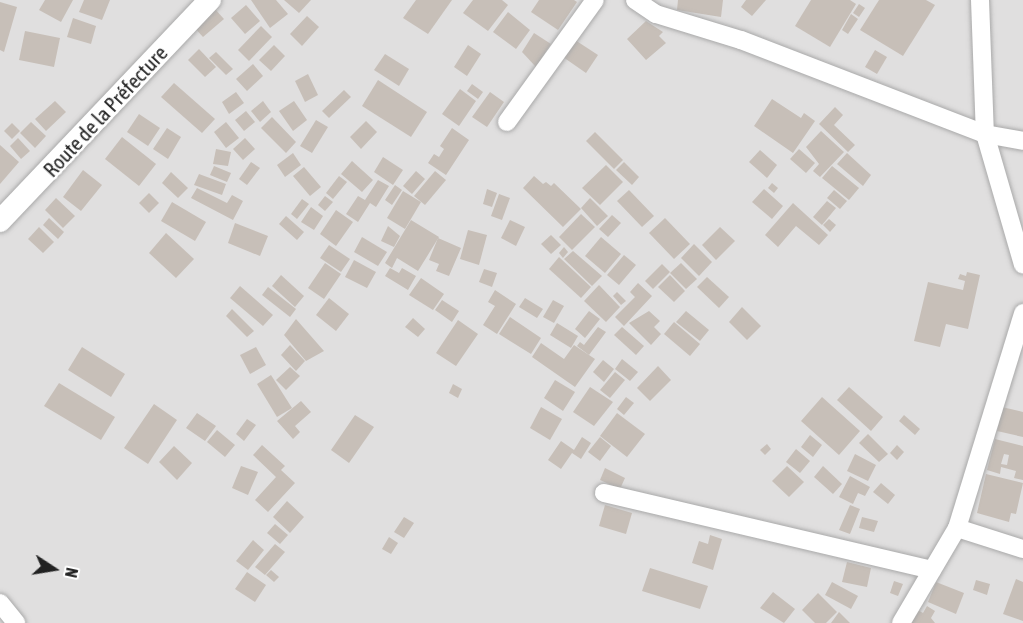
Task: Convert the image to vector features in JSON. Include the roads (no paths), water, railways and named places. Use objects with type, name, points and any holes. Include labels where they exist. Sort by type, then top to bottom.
[{"type":"street","name":"Route de la Préfecture","points":[[0,221],[210,0]]},
{"type":"street","points":[[507,122],[596,0]]},
{"type":"street","points":[[635,0],[656,14],[741,40],[985,134],[1023,141]]},
{"type":"street","points":[[980,0],[985,134],[1023,265]]},
{"type":"street","points":[[901,623],[957,528],[1023,313]]},
{"type":"street","points":[[604,493],[932,570]]},
{"type":"street","points":[[957,528],[1023,549]]},
{"type":"street","points":[[0,603],[16,623]]}]
